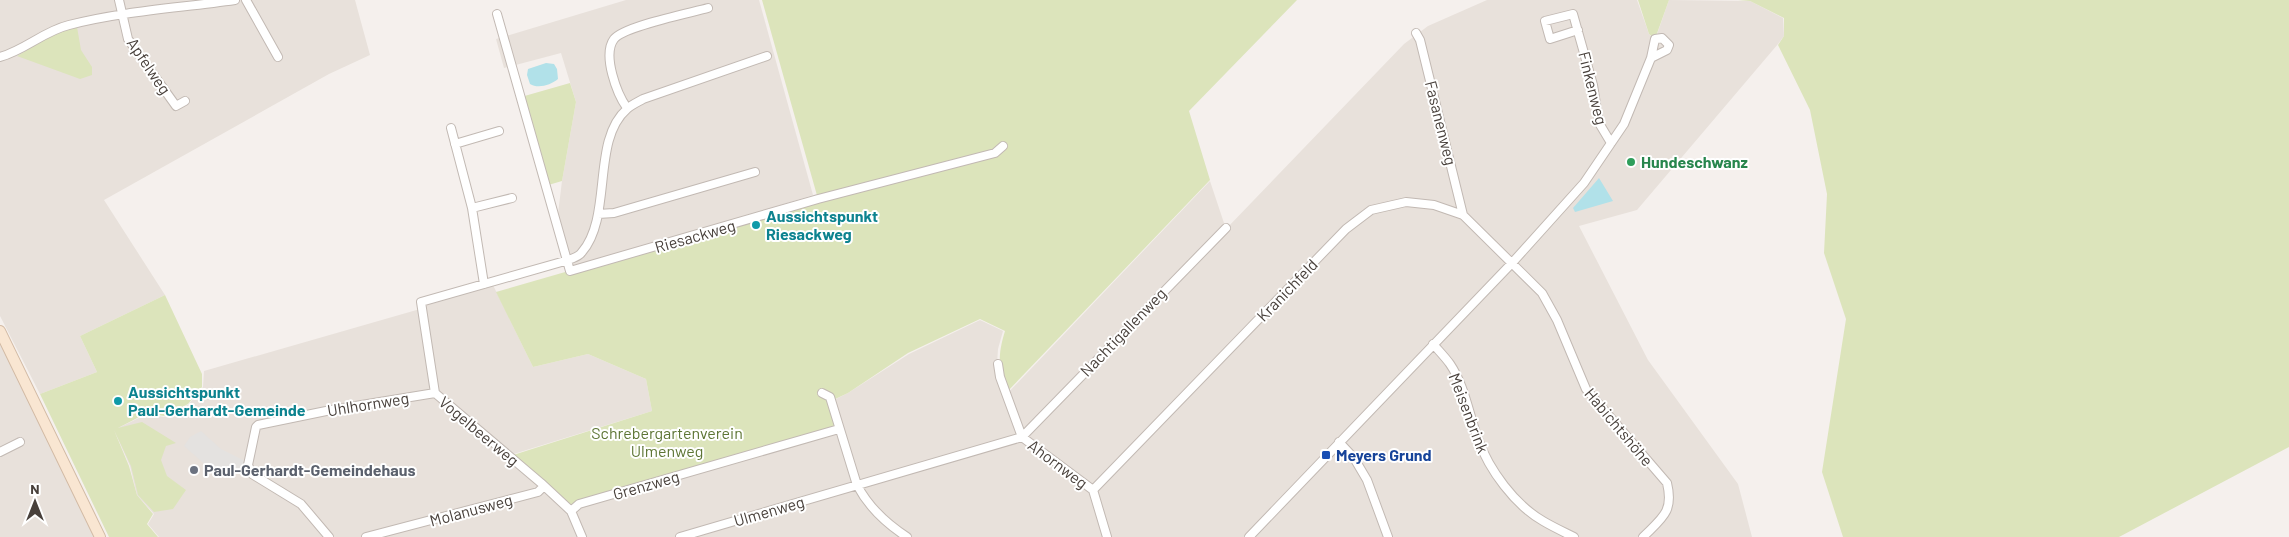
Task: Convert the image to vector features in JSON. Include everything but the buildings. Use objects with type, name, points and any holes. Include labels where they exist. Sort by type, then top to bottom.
[{"type":"main road","points":[[0,332],[100,537]]},
{"type":"street","points":[[119,0],[124,15]]},
{"type":"street","points":[[0,57],[54,29],[192,3],[235,0]]},
{"type":"street","points":[[246,0],[278,57]]},
{"type":"street","points":[[627,108],[614,82],[610,50],[613,41],[619,34],[646,24],[708,8]]},
{"type":"street","points":[[497,14],[565,261]]},
{"type":"street","name":"Apfelweg","points":[[124,15],[128,38],[176,106],[185,101]]},
{"type":"street","name":"Finkenweg","points":[[1578,30],[1593,85],[1600,123],[1611,143]]},
{"type":"street","name":"Fasanenweg","points":[[1416,33],[1420,40],[1462,215]]},
{"type":"street","points":[[451,128],[472,208],[484,284],[565,261],[581,254],[591,238],[598,214],[606,152],[613,129],[627,108],[643,99],[767,56]]},
{"type":"street","points":[[1249,537],[1512,263],[1584,182],[1624,124],[1651,58]]},
{"type":"street","points":[[455,144],[500,131]]},
{"type":"street","name":"Riesackweg","points":[[565,261],[570,271],[585,268],[818,199],[996,153],[1003,146]]},
{"type":"street","points":[[598,214],[614,213],[755,172]]},
{"type":"street","points":[[472,208],[512,198]]},
{"type":"street","name":"Kranichfeld","points":[[1093,490],[1346,229],[1371,210],[1406,202],[1441,207],[1462,215],[1512,263]]},
{"type":"street","name":"Nachtigallenweg","points":[[1022,437],[1226,228]]},
{"type":"street","name":"Habichtshöhe","points":[[1512,263],[1542,293],[1557,320],[1586,389],[1667,483],[1670,497],[1666,514],[1643,537]]},
{"type":"street","name":"Vogelbeerweg","points":[[484,284],[421,302],[435,393],[571,511],[582,537]]},
{"type":"street","name":"Meisenbrink","points":[[1433,344],[1451,365],[1462,387],[1479,441],[1493,469],[1513,495],[1528,510],[1542,521],[1574,537]]},
{"type":"street","name":"Ahornweg","points":[[998,364],[1000,377],[1022,437],[1093,490],[1108,537]]},
{"type":"street","name":"Uhlhornweg","points":[[329,537],[301,504],[252,474],[249,469],[256,427],[258,425],[331,410],[435,393]]},
{"type":"street","points":[[822,394],[830,397],[857,485],[863,498],[879,515],[907,537]]},
{"type":"street","name":"Grenzweg","points":[[571,511],[578,504],[839,429]]},
{"type":"street","name":"Ulmenweg","points":[[680,537],[1022,437]]},
{"type":"street","points":[[0,452],[20,442]]},
{"type":"street","points":[[1339,442],[1354,458],[1367,480],[1388,537]]},
{"type":"street","name":"Molanusweg","points":[[366,537],[538,492],[544,486]]},
{"type":"shaded area","points":[[0,0],[355,0],[370,55],[329,74],[104,200],[165,295],[80,336],[97,372],[40,394],[0,316]]},
{"type":"shaded area","points":[[626,0],[759,0],[813,195],[571,270],[556,230],[562,181],[576,102],[561,53],[504,68],[496,39]]},
{"type":"shaded area","points":[[1487,0],[1637,0],[1649,34],[1655,40],[1669,0],[1750,1],[1783,18],[1784,36],[1778,44],[1637,210],[1579,226],[1648,360],[1738,484],[1752,537],[159,537],[148,524],[154,514],[137,495],[130,466],[114,430],[147,414],[164,417],[188,405],[203,387],[204,371],[420,309],[432,300],[493,285],[533,367],[588,354],[646,379],[652,411],[507,456],[832,401],[848,393],[909,354],[980,320],[1003,331],[998,349],[997,364],[1005,396],[1210,181],[1226,229],[1404,44],[1428,26]]},
{"type":"shaded area","points":[[0,340],[45,436],[94,537],[0,537]]},
{"type":"shaded area","points":[[201,431],[221,449],[245,461],[243,473],[218,476],[184,446],[190,437]]},
{"type":"green space","name":"Schrebergartenverein Ulmenweg","points":[[762,0],[1297,0],[1189,111],[1210,180],[1006,393],[1000,362],[1005,331],[980,319],[908,353],[848,393],[831,401],[839,429],[579,504],[571,511],[510,456],[652,411],[646,379],[588,354],[533,367],[496,292],[818,199]]},
{"type":"green space","points":[[1638,0],[1669,0],[1655,39],[1649,34]]},
{"type":"green space","points":[[1738,0],[2289,0],[2289,447],[2119,537],[1843,537],[1822,472],[1846,319],[1824,253],[1827,194],[1810,110],[1778,45],[1784,36],[1784,18],[1750,1]]},
{"type":"green space","points":[[77,27],[81,50],[92,67],[92,75],[80,79],[17,56],[57,32]]},
{"type":"green space","points":[[570,83],[576,102],[562,181],[545,186],[521,97]]},
{"type":"green space","points":[[165,295],[202,374],[202,387],[188,404],[164,416],[147,413],[118,428],[142,422],[176,443],[166,446],[161,460],[167,476],[186,490],[173,509],[154,512],[138,495],[131,466],[114,430],[129,466],[137,495],[153,514],[147,524],[158,537],[109,537],[40,394],[97,372],[80,336]]},
{"type":"water","points":[[546,63],[554,64],[557,69],[558,79],[544,86],[530,84],[527,75],[528,69]]},
{"type":"water","points":[[1599,178],[1613,201],[1575,212],[1573,208]]},
{"type":"place","name":"Hundeschwanz","points":[[1631,162]]},
{"type":"place","name":"Aussichtspunkt Riesackweg","points":[[756,225]]},
{"type":"place","name":"Aussichtspunkt Paul-Gerhardt-Gemeinde","points":[[118,401]]},
{"type":"place","name":"Meyers Grund","points":[[1326,455]]},
{"type":"place","name":"Paul-Gerhardt-Gemeindehaus","points":[[194,470]]}]
